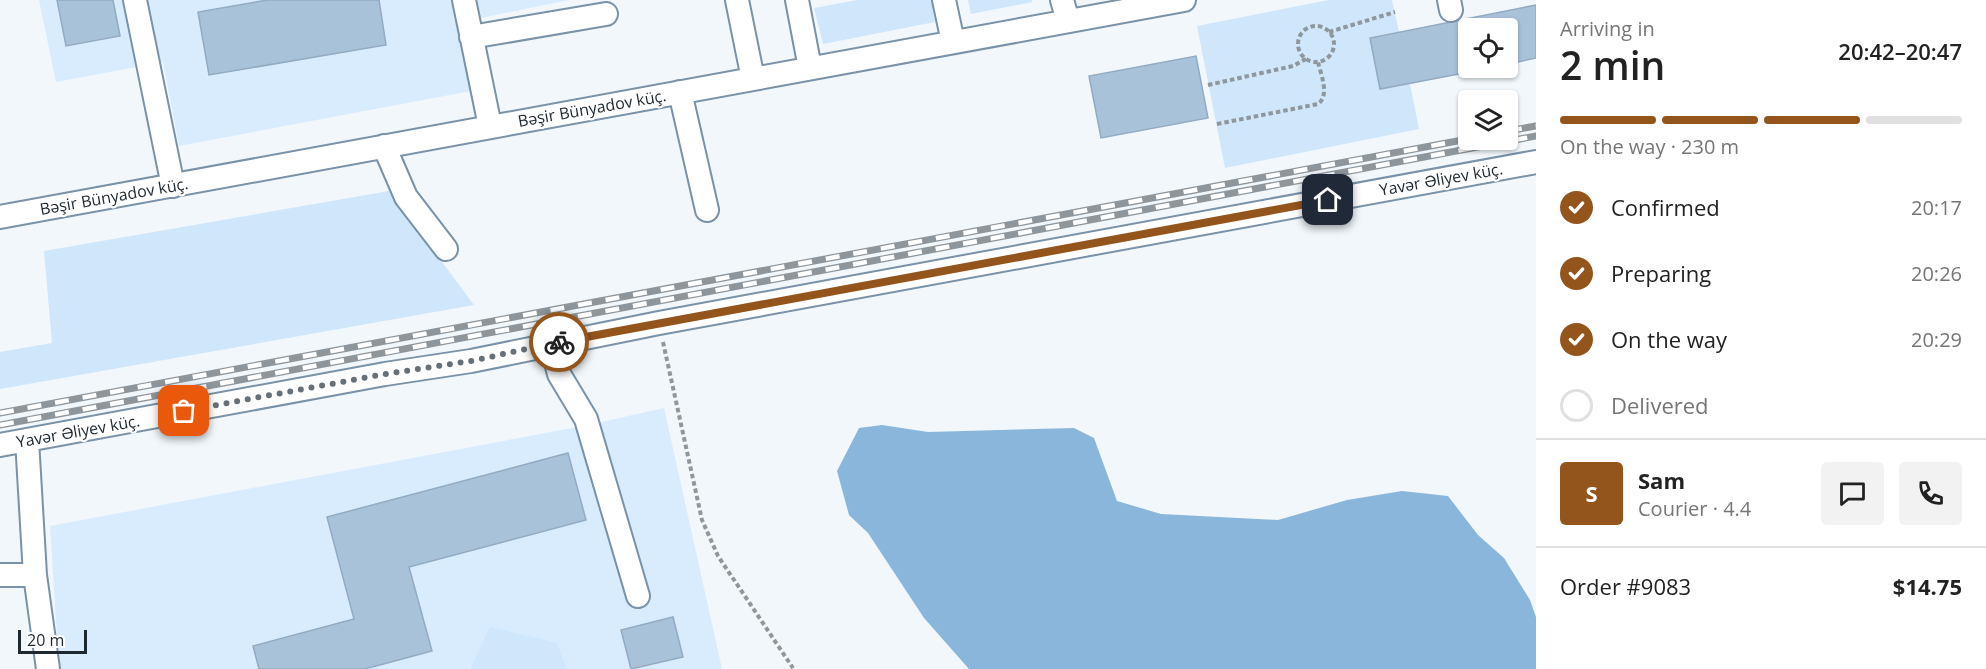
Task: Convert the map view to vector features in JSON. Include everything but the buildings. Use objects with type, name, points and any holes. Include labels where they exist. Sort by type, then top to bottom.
[{"type":"street","points":[[135,0],[173,186]]},
{"type":"street","points":[[464,0],[490,126]]},
{"type":"street","points":[[737,0],[753,79]]},
{"type":"street","points":[[797,0],[810,68]]},
{"type":"street","points":[[944,0],[953,42]]},
{"type":"street","name":"Bəşir Bünyadov küç.","points":[[0,217],[953,42],[1065,11],[1184,0]]},
{"type":"street","points":[[471,37],[606,14]]},
{"type":"street","points":[[680,92],[706,210]]},
{"type":"street","points":[[384,146],[406,197],[446,249]]},
{"type":"street","name":"Yavər Əliyev küç.","points":[[0,445],[385,374],[471,361],[659,323],[1536,162]]},
{"type":"street","points":[[551,344],[559,374],[586,419],[638,596]]},
{"type":"street","points":[[27,440],[35,575],[48,669]]},
{"type":"street","points":[[0,575],[35,575]]},
{"type":"path","points":[[1329,32],[1395,12]]},
{"type":"path","points":[[1317,26],[1329,32],[1334,44],[1333,50],[1325,60],[1318,62],[1306,59],[1298,48],[1298,41],[1305,30],[1317,26]]},
{"type":"path","points":[[1209,85],[1293,66],[1306,59]]},
{"type":"path","points":[[1217,124],[1318,104],[1323,100],[1325,94],[1318,62]]},
{"type":"path","points":[[659,323],[702,520],[718,556],[793,669]]},
{"type":"shaded area","points":[[39,0],[569,0],[457,23],[471,91],[179,146],[163,62],[56,82]]},
{"type":"shaded area","points":[[857,0],[931,0],[935,22],[823,44],[814,8]]},
{"type":"shaded area","points":[[968,0],[1032,0],[1032,2],[971,14]]},
{"type":"shaded area","points":[[1329,0],[1392,0],[1399,32],[1370,38],[1380,89],[1410,84],[1419,129],[1225,168],[1197,26]]},
{"type":"shaded area","points":[[389,191],[474,305],[0,389],[0,352],[52,343],[44,251]]},
{"type":"shaded area","points":[[664,408],[722,669],[59,669],[50,526],[588,425]]},
{"type":"shaded area","points":[[490,627],[557,643],[566,669],[470,669]]},
{"type":"water","points":[[882,425],[928,432],[1074,428],[1094,438],[1117,501],[1161,514],[1278,520],[1347,500],[1402,491],[1448,496],[1478,535],[1504,558],[1530,600],[1536,617],[1536,669],[969,669],[924,618],[868,533],[849,515],[837,471],[859,428]]},
{"type":"railway","points":[[1518,129],[1536,126]]},
{"type":"railway","points":[[0,425],[1536,136]]},
{"type":"railway","points":[[0,413],[1458,141]]},
{"type":"way so far","points":[[184,411],[441,364],[471,361],[559,342]]},
{"type":"route","points":[[559,342],[1328,200]]}]
